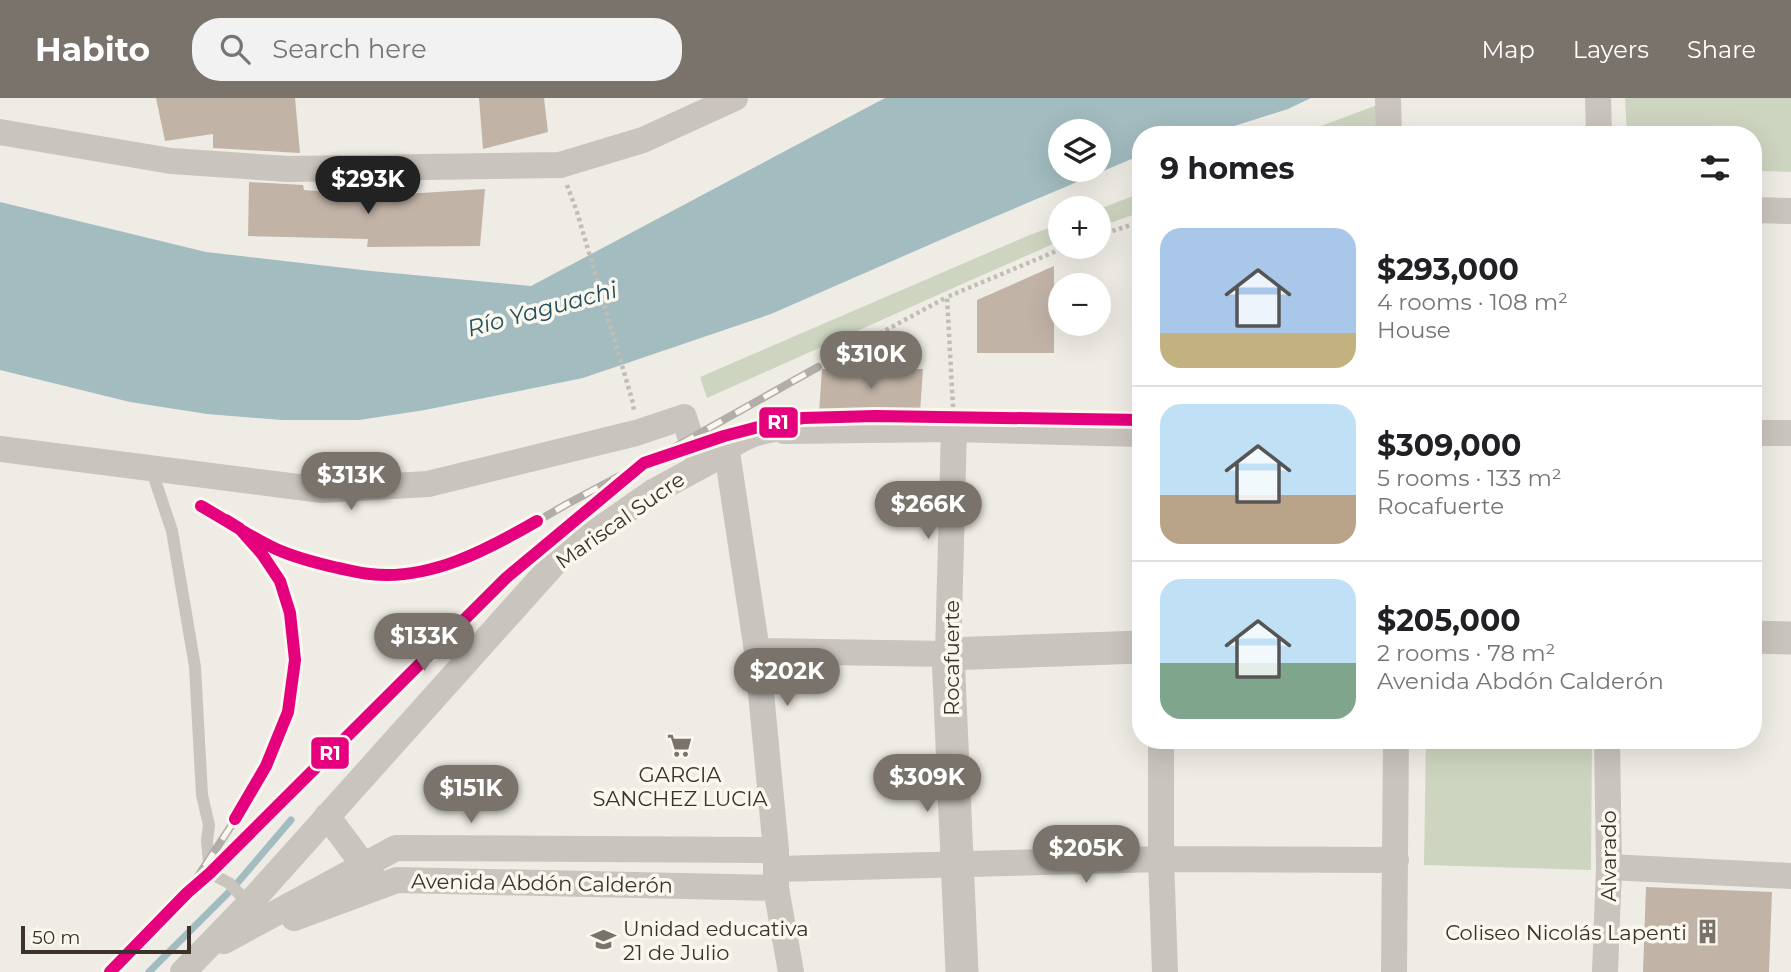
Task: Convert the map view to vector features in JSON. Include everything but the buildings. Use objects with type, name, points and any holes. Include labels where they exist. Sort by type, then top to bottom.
[{"type":"street","points":[[0,132],[172,161],[288,169],[560,165],[643,140],[735,98]]},
{"type":"street","points":[[1598,98],[1599,126]]},
{"type":"street","points":[[1388,100],[1389,126]]},
{"type":"street","points":[[1762,210],[1791,211]]},
{"type":"street","points":[[0,449],[322,490],[428,484],[636,433],[684,417],[702,465]]},
{"type":"street","name":"Mariscal Sucre","points":[[183,972],[249,904],[560,557],[653,492],[748,439],[767,433],[954,429],[1132,434]]},
{"type":"street","name":"Rocafuerte","points":[[954,429],[948,654],[962,972]]},
{"type":"street","points":[[1762,433],[1791,433]]},
{"type":"street","points":[[727,452],[757,651],[776,869],[791,972]]},
{"type":"street","points":[[1762,637],[1791,638]]},
{"type":"street","points":[[757,651],[948,654],[1132,647]]},
{"type":"street","points":[[1161,749],[1165,972]]},
{"type":"street","points":[[1394,972],[1396,749]]},
{"type":"street","name":"Alvarado","points":[[1605,972],[1609,867],[1607,749]]},
{"type":"street","points":[[327,816],[380,886]]},
{"type":"street","name":"Avenida Abdón Calderón","points":[[204,951],[396,848],[776,869]]},
{"type":"street","name":"Avenida Abdón Calderón","points":[[204,951],[397,880],[1161,859],[1395,860]]},
{"type":"street","points":[[1609,867],[1791,876]]},
{"type":"lane","points":[[151,468],[172,531],[195,667],[202,795],[209,825],[206,841],[210,873],[229,883],[249,904]]},
{"type":"path","points":[[577,212],[632,403]]},
{"type":"path","points":[[1111,231],[1132,225]]},
{"type":"path","points":[[818,367],[947,297],[1048,255]]},
{"type":"path","points":[[947,297],[954,429]]},
{"type":"green space","points":[[1625,98],[1791,98],[1791,172],[1762,171],[1762,126],[1627,126]]},
{"type":"green space","points":[[1377,105],[1377,126],[1321,126]]},
{"type":"green space","points":[[1132,196],[1132,215],[1111,223],[1111,204]]},
{"type":"green space","points":[[1048,228],[1048,246],[707,398],[700,377]]},
{"type":"green space","points":[[1426,749],[1592,749],[1591,870],[1424,865]]},
{"type":"water","name":"Río Yaguachi","points":[[885,98],[1311,98],[1288,109],[1234,126],[1132,126],[1132,159],[1111,168],[1111,119],[1048,119],[1048,182],[1077,182],[771,314],[583,378],[425,410],[359,420],[282,420],[207,414],[130,402],[0,370],[0,202],[206,252],[531,286]]},
{"type":"waterway","points":[[149,972],[233,888],[291,820]]},
{"type":"railway","points":[[652,460],[818,367]]},
{"type":"railway","points":[[201,506],[274,548],[308,562],[370,574],[399,575],[461,560],[515,534],[644,463]]},
{"type":"railway","points":[[187,893],[237,817],[266,766],[288,712],[295,660],[290,613],[280,581],[247,537]]},
{"type":"transit line","name":"R1","points":[[110,972],[506,578],[644,463],[724,436],[803,418],[875,416],[1132,420]]},
{"type":"transit line","name":"R1","points":[[201,506],[257,539],[299,558],[370,574],[392,575],[414,573],[457,561],[537,521]]},
{"type":"transit line","name":"R1","points":[[226,520],[239,528],[262,554],[280,581],[290,613],[295,660],[288,712],[266,766],[235,819]]},
{"type":"place","name":"GARCIA SANCHEZ LUCIA","points":[[680,745]]},
{"type":"place","name":"Coliseo Nicolás Lapenti","points":[[1707,932]]},
{"type":"place","name":"Unidad educativa 21 de Julio","points":[[603,940]]}]
